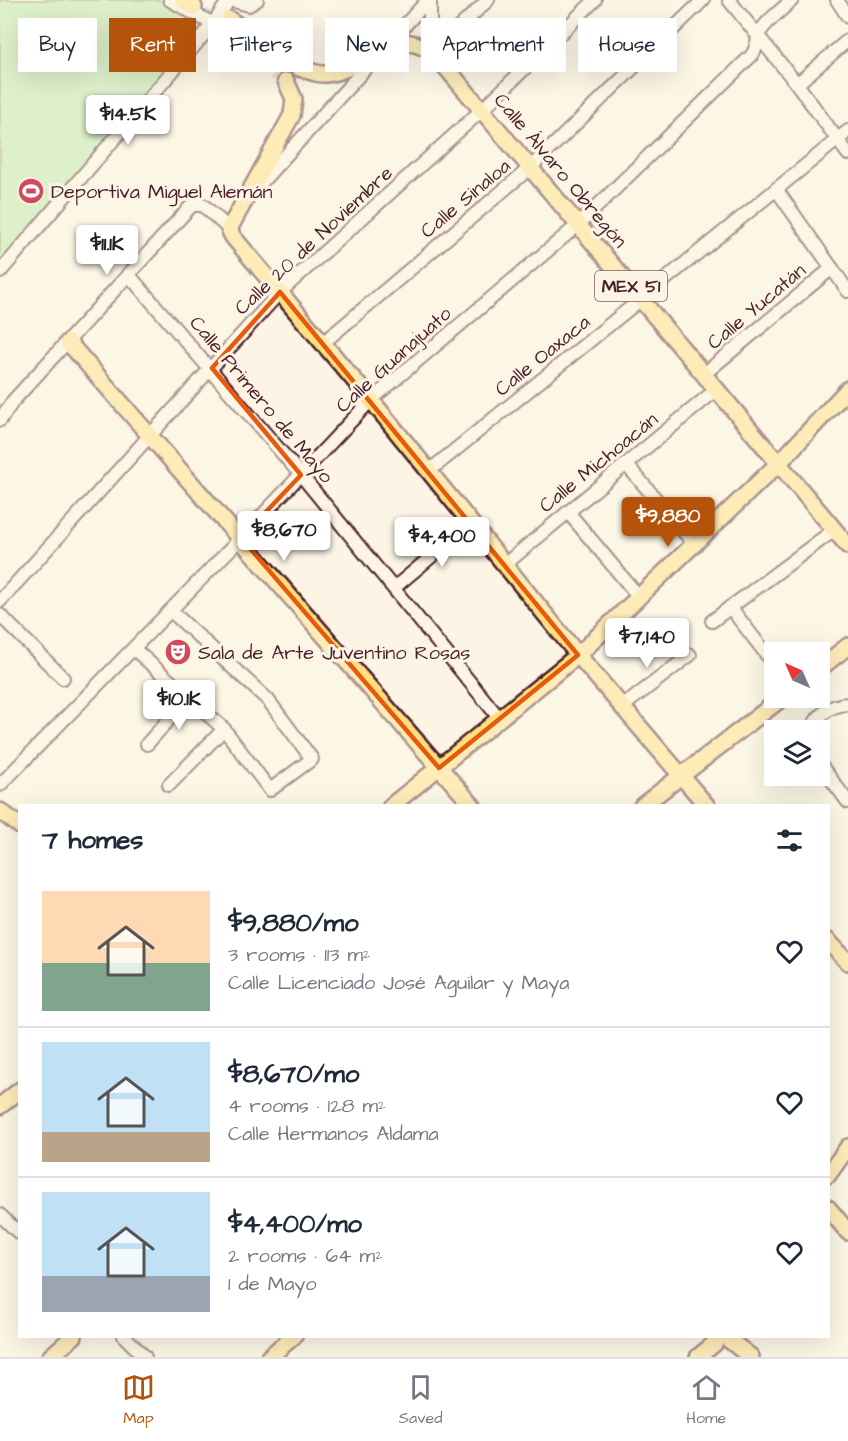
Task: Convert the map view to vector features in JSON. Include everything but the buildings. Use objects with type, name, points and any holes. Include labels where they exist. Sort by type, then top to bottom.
[{"type":"main road","points":[[313,71],[324,74],[331,72]]},
{"type":"main road","name":"Calle Álvaro Obregón","points":[[450,72],[848,546]]},
{"type":"main road","points":[[286,81],[294,99],[292,115],[230,229],[233,237],[371,400],[578,655],[705,804]]},
{"type":"main road","points":[[68,342],[471,804]]},
{"type":"main road","points":[[394,804],[500,719],[513,705],[578,655],[696,545],[779,463],[848,388]]},
{"type":"main road","points":[[830,660],[848,646]]},
{"type":"main road","points":[[645,804],[769,708]]},
{"type":"main road","points":[[0,811],[18,824]]},
{"type":"main road","points":[[830,943],[848,962]]},
{"type":"main road","points":[[0,1106],[18,1092]]},
{"type":"main road","points":[[830,1172],[848,1147]]},
{"type":"main road","points":[[830,1210],[848,1232]]},
{"type":"main road","points":[[50,1357],[72,1338]]},
{"type":"main road","points":[[268,1357],[292,1338]]},
{"type":"main road","points":[[698,1357],[714,1344],[716,1338]]},
{"type":"main road","points":[[727,1338],[751,1357]]},
{"type":"street","points":[[170,0],[208,21]]},
{"type":"street","points":[[217,18],[229,0],[249,5],[257,0]]},
{"type":"street","points":[[409,22],[429,0]]},
{"type":"street","points":[[429,0],[430,18]]},
{"type":"street","points":[[468,18],[488,0]]},
{"type":"street","name":"Calle 20 de Noviembre","points":[[0,602],[280,292],[483,109],[595,0]]},
{"type":"street","name":"Calle Sinaloa","points":[[323,343],[531,167],[703,0]]},
{"type":"street","points":[[729,0],[797,84],[848,154]]},
{"type":"street","name":"Calle Guanajuato","points":[[0,785],[171,611],[371,400],[579,224],[752,55],[757,48],[758,36],[792,0]]},
{"type":"street","points":[[837,0],[848,17]]},
{"type":"street","points":[[0,272],[208,30]]},
{"type":"street","points":[[797,84],[848,40]]},
{"type":"street","points":[[246,198],[362,72]]},
{"type":"street","name":"Calle Oaxaca","points":[[428,472],[848,130]]},
{"type":"street","points":[[776,189],[848,291]]},
{"type":"street","points":[[0,420],[13,401],[192,205],[203,205],[230,229]]},
{"type":"street","name":"Calle Yucatán","points":[[704,374],[832,268]]},
{"type":"street","name":"Calle Primero de Mayo","points":[[128,274],[212,368],[302,475],[500,719]]},
{"type":"street","name":"Calle Michoacán","points":[[504,565],[717,389]]},
{"type":"street","points":[[626,464],[696,545]]},
{"type":"street","points":[[568,512],[639,597]]},
{"type":"street","points":[[394,588],[470,524]]},
{"type":"street","points":[[712,621],[834,530]]},
{"type":"street","points":[[730,607],[764,651]]},
{"type":"street","points":[[134,649],[224,729],[270,790],[312,759],[268,700],[171,611]]},
{"type":"street","points":[[0,615],[63,678]]},
{"type":"street","points":[[622,707],[690,655]]},
{"type":"street","points":[[147,744],[189,698]]},
{"type":"street","points":[[818,720],[823,712],[834,705],[848,704]]},
{"type":"street","points":[[169,785],[224,729]]},
{"type":"street","points":[[830,778],[848,802]]},
{"type":"street","points":[[0,1215],[18,1232]]},
{"type":"street","points":[[126,1338],[145,1357]]},
{"type":"highlighted area","points":[[280,292],[578,655],[439,768],[241,538],[301,475],[212,368]]},
{"type":"green space","name":"Deportiva Miguel Alemán","points":[[0,0],[159,0],[191,18],[109,18],[109,72],[163,72],[0,264]]},
{"type":"green space","name":"Deportiva Miguel Alemán","points":[[196,21],[203,25],[196,33]]},
{"type":"tunnel","points":[[203,14],[286,81]]},
{"type":"place","name":"Deportiva Miguel Alemán","points":[[31,191]]},
{"type":"place","name":"Sala de Arte Juventino Rosas","points":[[178,652]]}]
